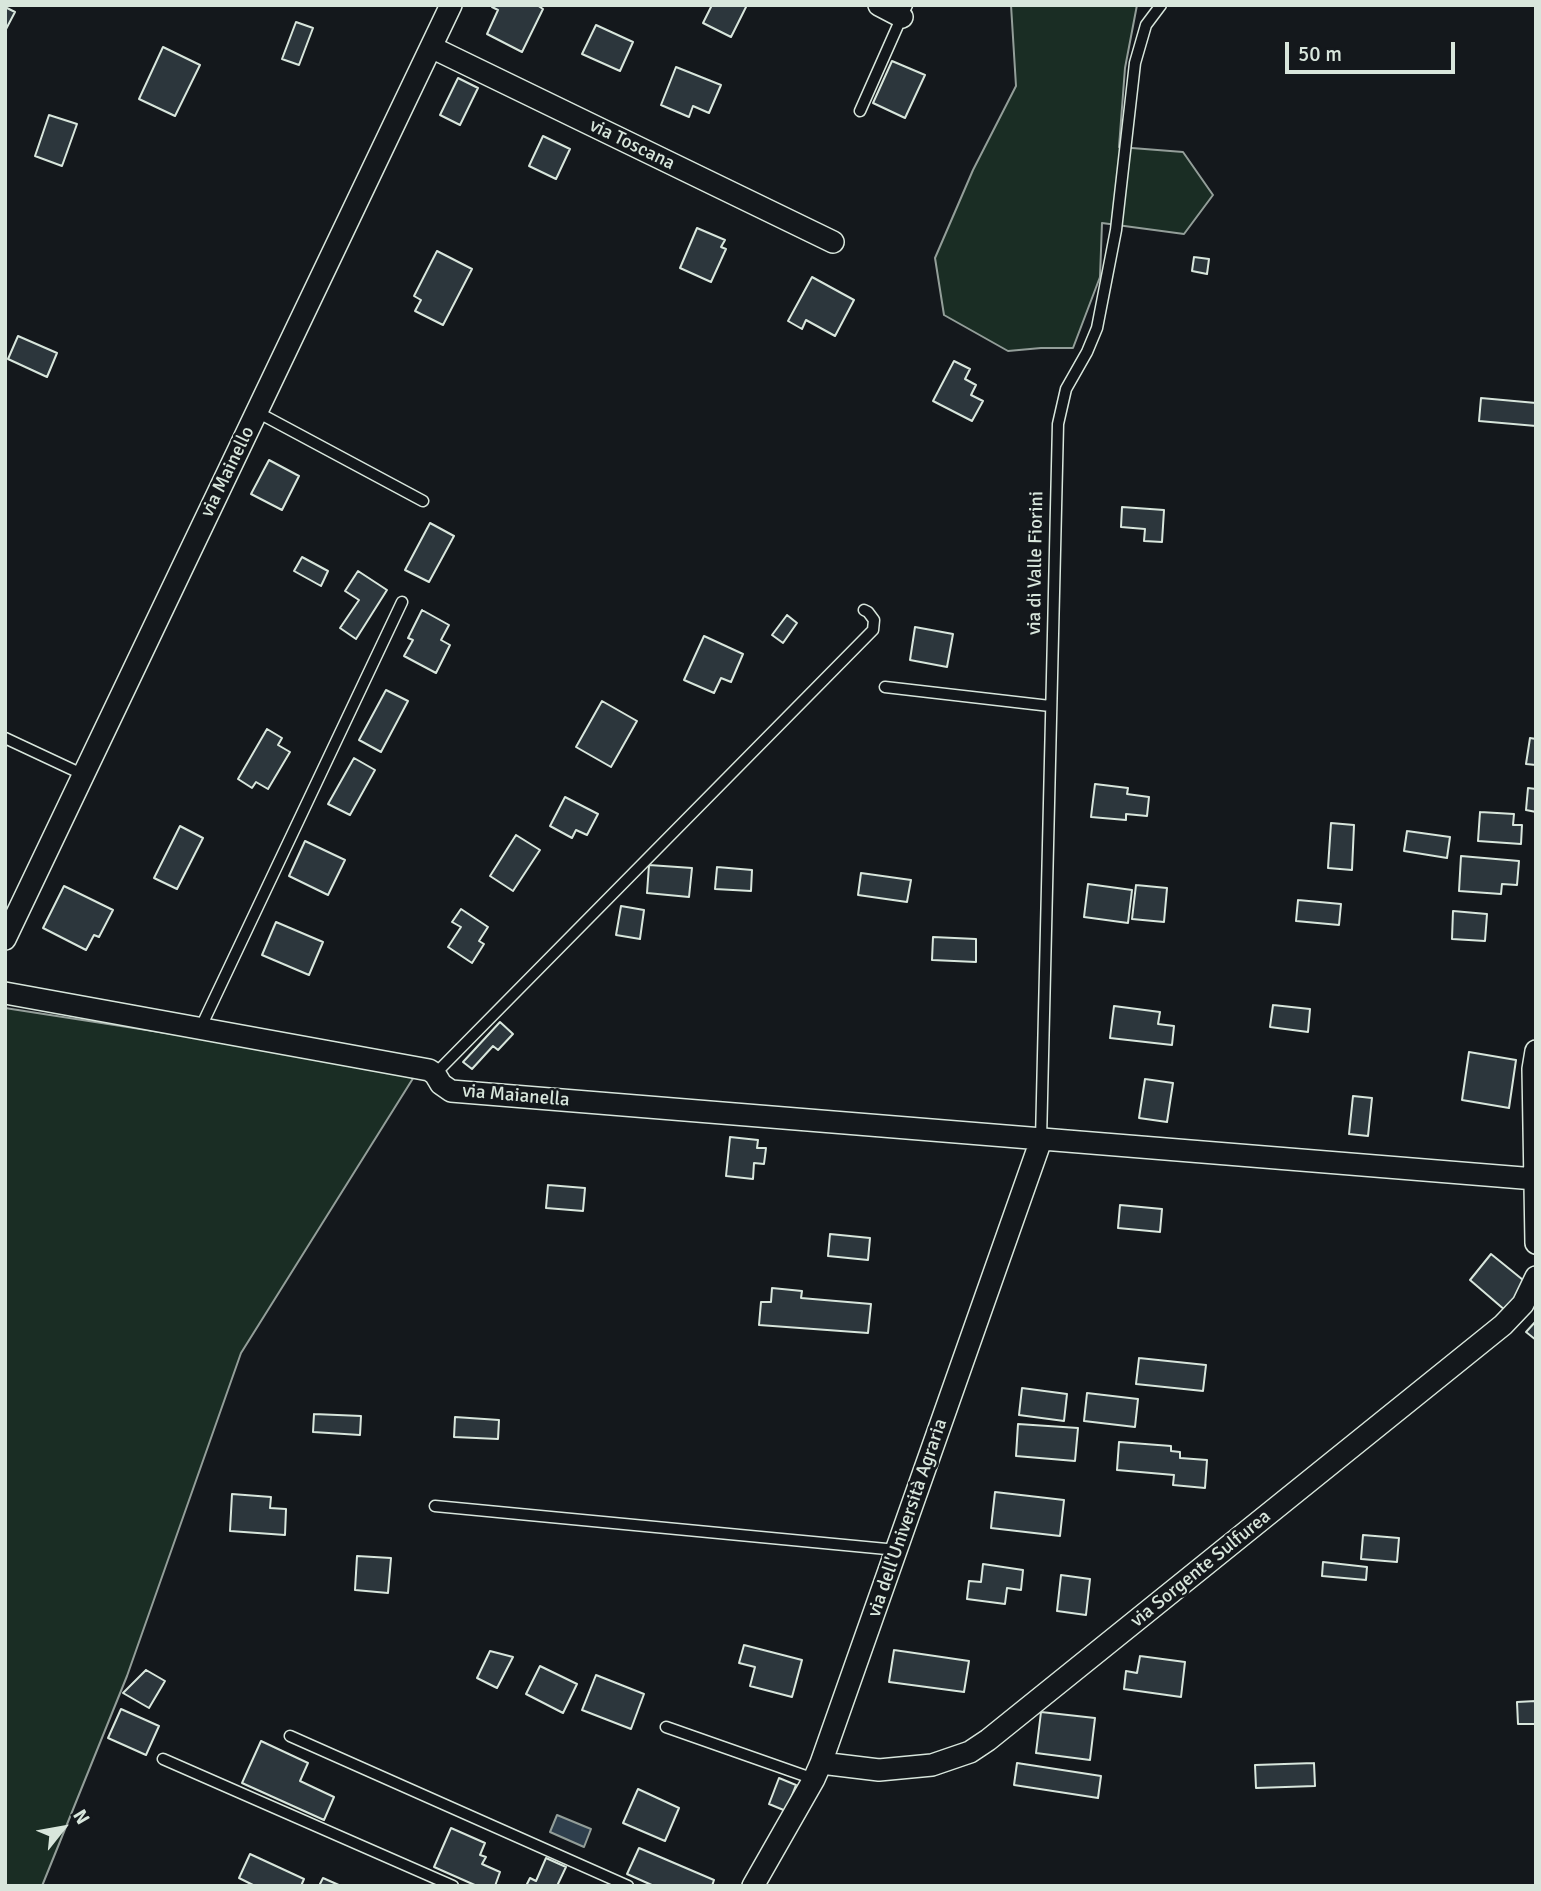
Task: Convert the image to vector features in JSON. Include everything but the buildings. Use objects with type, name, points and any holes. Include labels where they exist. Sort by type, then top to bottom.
[{"type":"street","name":"via Mainello","points":[[5,939],[452,5]]},
{"type":"street","points":[[879,5],[904,11]]},
{"type":"street","name":"via Toscana","points":[[431,47],[833,242]]},
{"type":"street","name":"via Maianella","points":[[5,993],[429,1070],[451,1091],[1535,1180]]},
{"type":"street","points":[[1536,1051],[1533,1069],[1536,1242]]},
{"type":"street","name":"via dell'Università Agraria","points":[[753,1886],[818,1771],[1041,1140]]},
{"type":"street","name":"via Sorgente Sulfurea","points":[[818,1771],[879,1770],[932,1765],[970,1752],[988,1740],[1503,1325],[1524,1304],[1536,1277]]},
{"type":"lane","name":"via di Valle Fiorini","points":[[1041,1140],[1058,424],[1066,389],[1097,328],[1116,230],[1135,63],[1146,25],[1161,5]]},
{"type":"lane","points":[[860,111],[904,11]]},
{"type":"lane","points":[[257,412],[423,501]]},
{"type":"lane","points":[[200,1029],[402,602]]},
{"type":"lane","points":[[435,1074],[873,630],[874,620],[869,612],[864,610]]},
{"type":"lane","points":[[885,687],[1050,706]]},
{"type":"lane","points":[[5,738],[84,775]]},
{"type":"lane","points":[[435,1506],[897,1550]]},
{"type":"lane","points":[[666,1727],[818,1771]]},
{"type":"lane","points":[[290,1736],[628,1886]]},
{"type":"lane","points":[[163,1759],[453,1886]]},
{"type":"green space","points":[[1011,5],[1137,5],[1125,68],[1119,147],[1183,152],[1213,195],[1184,234],[1102,223],[1100,277],[1073,348],[1008,351],[944,315],[935,258],[973,170],[1016,86]]},
{"type":"green space","points":[[5,1008],[417,1072],[241,1353],[127,1676],[42,1886],[5,1886]]},
{"type":"water","points":[[557,1815],[591,1829],[584,1847],[550,1832]]}]
